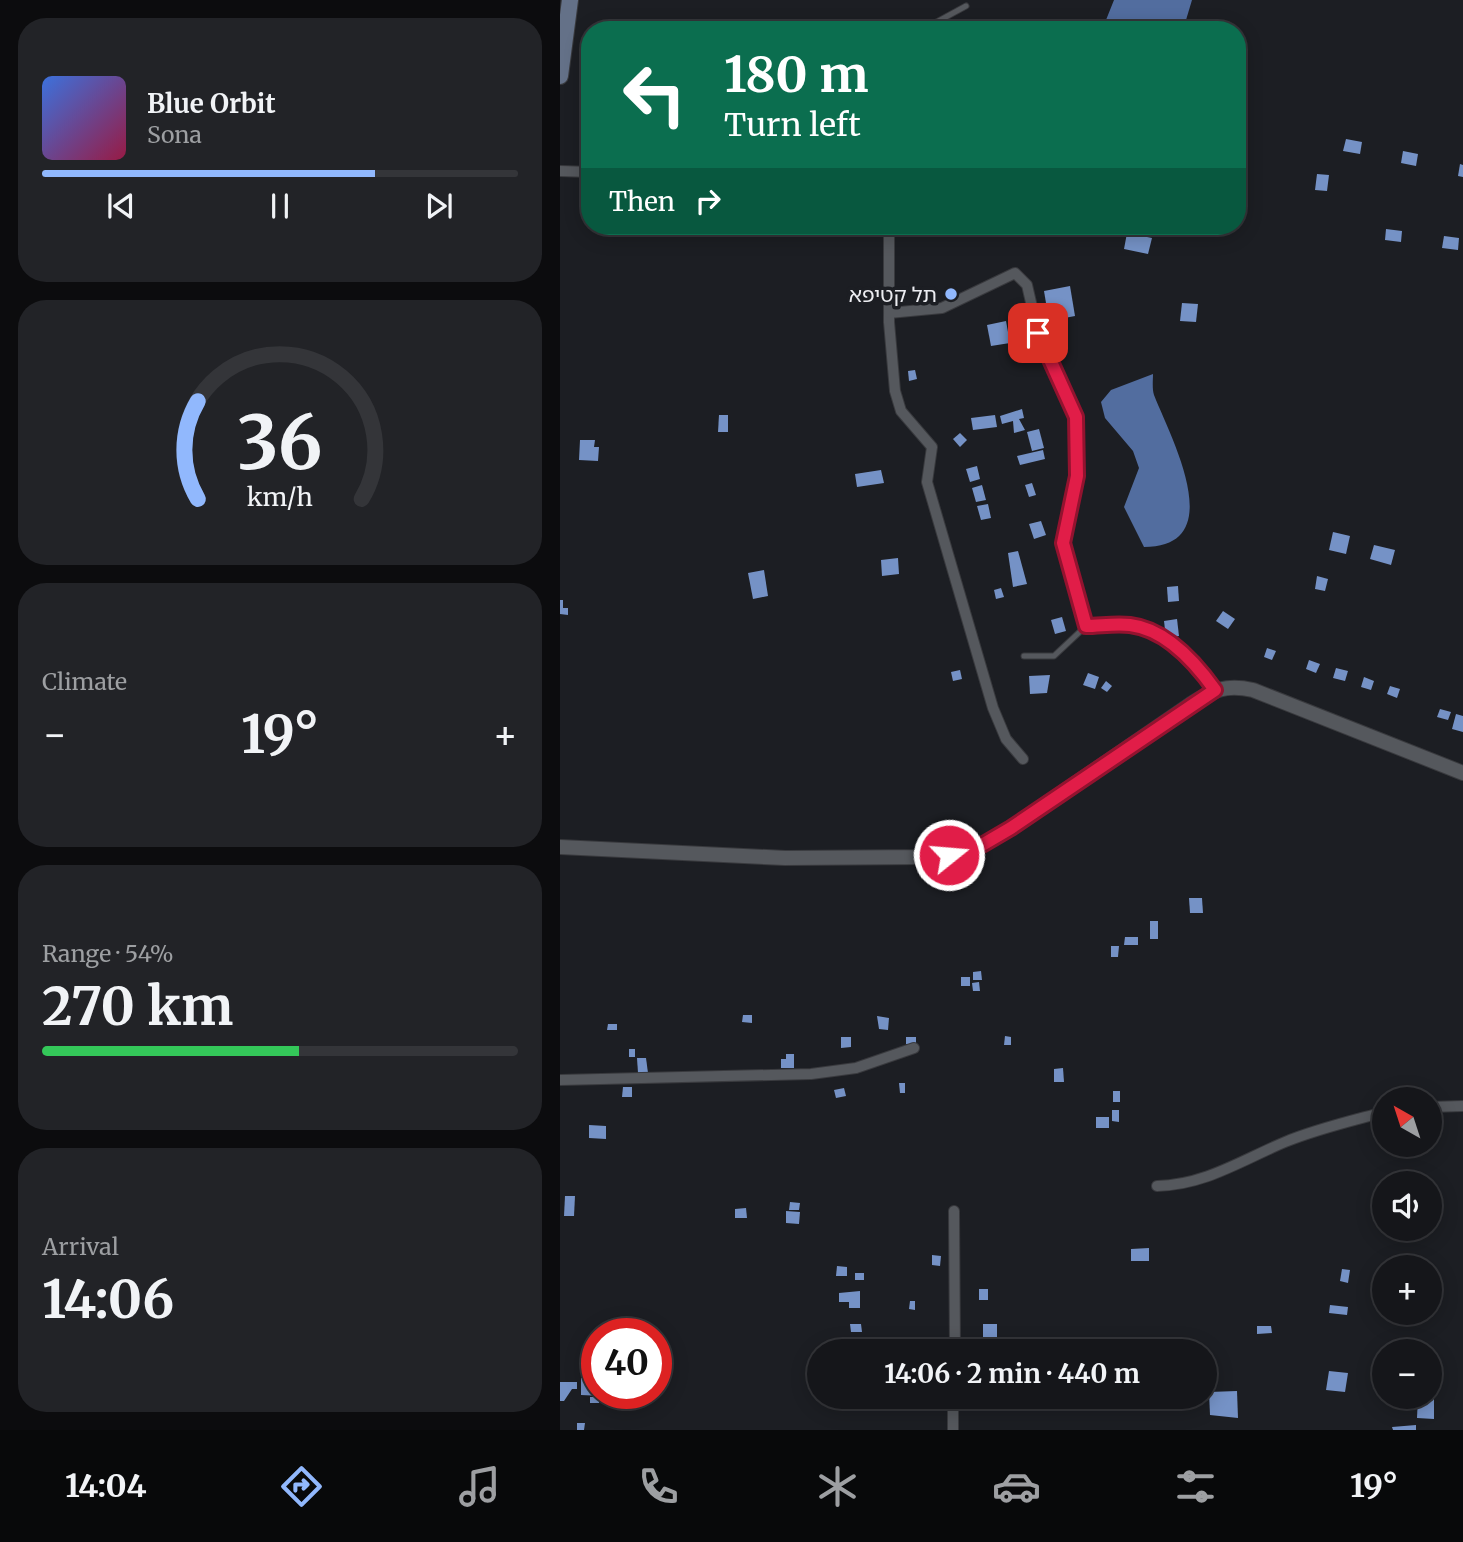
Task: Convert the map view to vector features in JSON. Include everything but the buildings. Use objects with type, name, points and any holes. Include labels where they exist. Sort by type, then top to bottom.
[{"type":"main road","points":[[560,76],[570,0]]},
{"type":"street","points":[[560,171],[581,172]]},
{"type":"street","points":[[889,235],[889,313],[895,391],[901,411],[932,447],[927,482],[993,708],[1006,739],[1023,759]]},
{"type":"street","points":[[889,313],[942,308],[1015,273],[1027,285],[1038,333],[1076,417],[1077,476],[1063,543],[1086,626]]},
{"type":"street","points":[[560,847],[785,858],[949,855],[982,845],[1011,828],[1215,690],[1232,685],[1253,690],[1463,773]]},
{"type":"street","points":[[560,1080],[811,1074],[856,1068],[914,1048]]},
{"type":"street","points":[[1442,1107],[1463,1106]]},
{"type":"street","points":[[1157,1186],[1206,1178],[1238,1166],[1283,1142],[1372,1116]]},
{"type":"street","points":[[954,1211],[955,1339]]},
{"type":"street","points":[[953,1409],[953,1430]]},
{"type":"lane","points":[[939,21],[967,6]]},
{"type":"lane","points":[[1024,656],[1054,656],[1086,626],[1130,625],[1155,632],[1192,661],[1215,690]]},
{"type":"water","points":[[1114,0],[1192,0],[1186,21],[1106,21]]},
{"type":"water","points":[[1153,374],[1154,395],[1181,461],[1188,486],[1190,510],[1185,529],[1170,542],[1144,547],[1124,507],[1139,468],[1133,451],[1105,418],[1101,402],[1111,390]]},
{"type":"place","name":"תל קטיפא","points":[[951,294]]},
{"type":"route","points":[[949,855],[982,845],[1011,828],[1215,690],[1192,661],[1155,632],[1130,625],[1086,626],[1063,543],[1077,476],[1076,417],[1038,333]]}]
